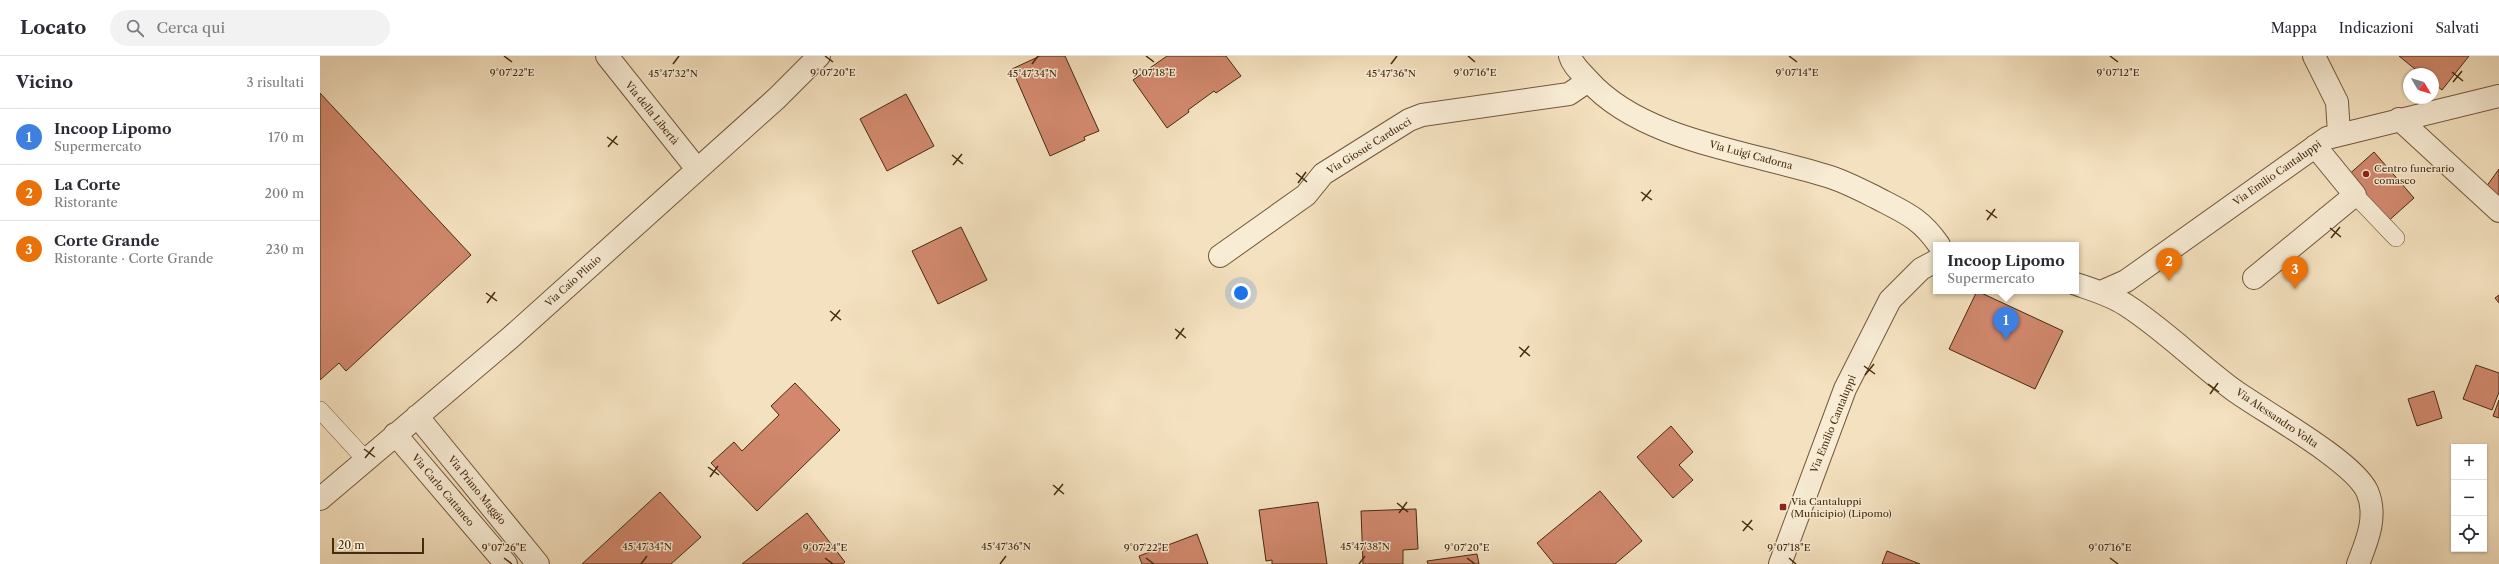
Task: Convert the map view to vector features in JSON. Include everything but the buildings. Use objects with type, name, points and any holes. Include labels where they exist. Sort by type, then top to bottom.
[{"type":"street","name":"Via della Libertà","points":[[607,56],[698,169]]},
{"type":"street","name":"Via Luigi Cadorna","points":[[1570,56],[1572,62],[1598,92],[1625,112],[1658,126],[1710,144],[1828,176],[1912,215],[1927,228],[1937,242]]},
{"type":"street","points":[[2314,56],[2337,102],[2339,134]]},
{"type":"street","name":"Via Caio Plinio","points":[[320,498],[510,338],[776,98],[818,57]]},
{"type":"street","name":"Via Giosuè Carducci","points":[[1220,256],[1306,195],[1323,174],[1409,120],[1422,115],[1569,94],[1588,81]]},
{"type":"street","name":"Via Emilio Cantaluppi","points":[[2101,292],[2126,281],[2326,138],[2499,96]]},
{"type":"street","points":[[2400,119],[2499,211]]},
{"type":"street","points":[[2254,278],[2355,195],[2315,146]]},
{"type":"street","name":"Via Emilio Cantaluppi","points":[[1780,564],[1848,382],[1890,300],[1921,269],[1933,262]]},
{"type":"street","points":[[2079,285],[2101,292]]},
{"type":"street","name":"Via Alessandro Volta","points":[[2101,292],[2147,320],[2234,390],[2339,461],[2357,478],[2368,495],[2372,519],[2366,543],[2358,564]]},
{"type":"street","name":"Via Primo Maggio","points":[[417,416],[538,564]]},
{"type":"street","name":"Via Carlo Cattaneo","points":[[395,434],[506,564]]},
{"type":"lane","points":[[2355,195],[2396,238]]},
{"type":"lane","points":[[320,410],[365,459]]},
{"type":"place","name":"Centro funerario comasco","points":[[2366,174]]},
{"type":"place","name":"La Corte","points":[[2169,281]]},
{"type":"place","name":"Corte Grande","points":[[2295,289]]},
{"type":"place","name":"Incoop Lipomo","points":[[2006,340]]},
{"type":"place","name":"Via Cantaluppi (Municipio) (Lipomo)","points":[[1783,507]]}]
